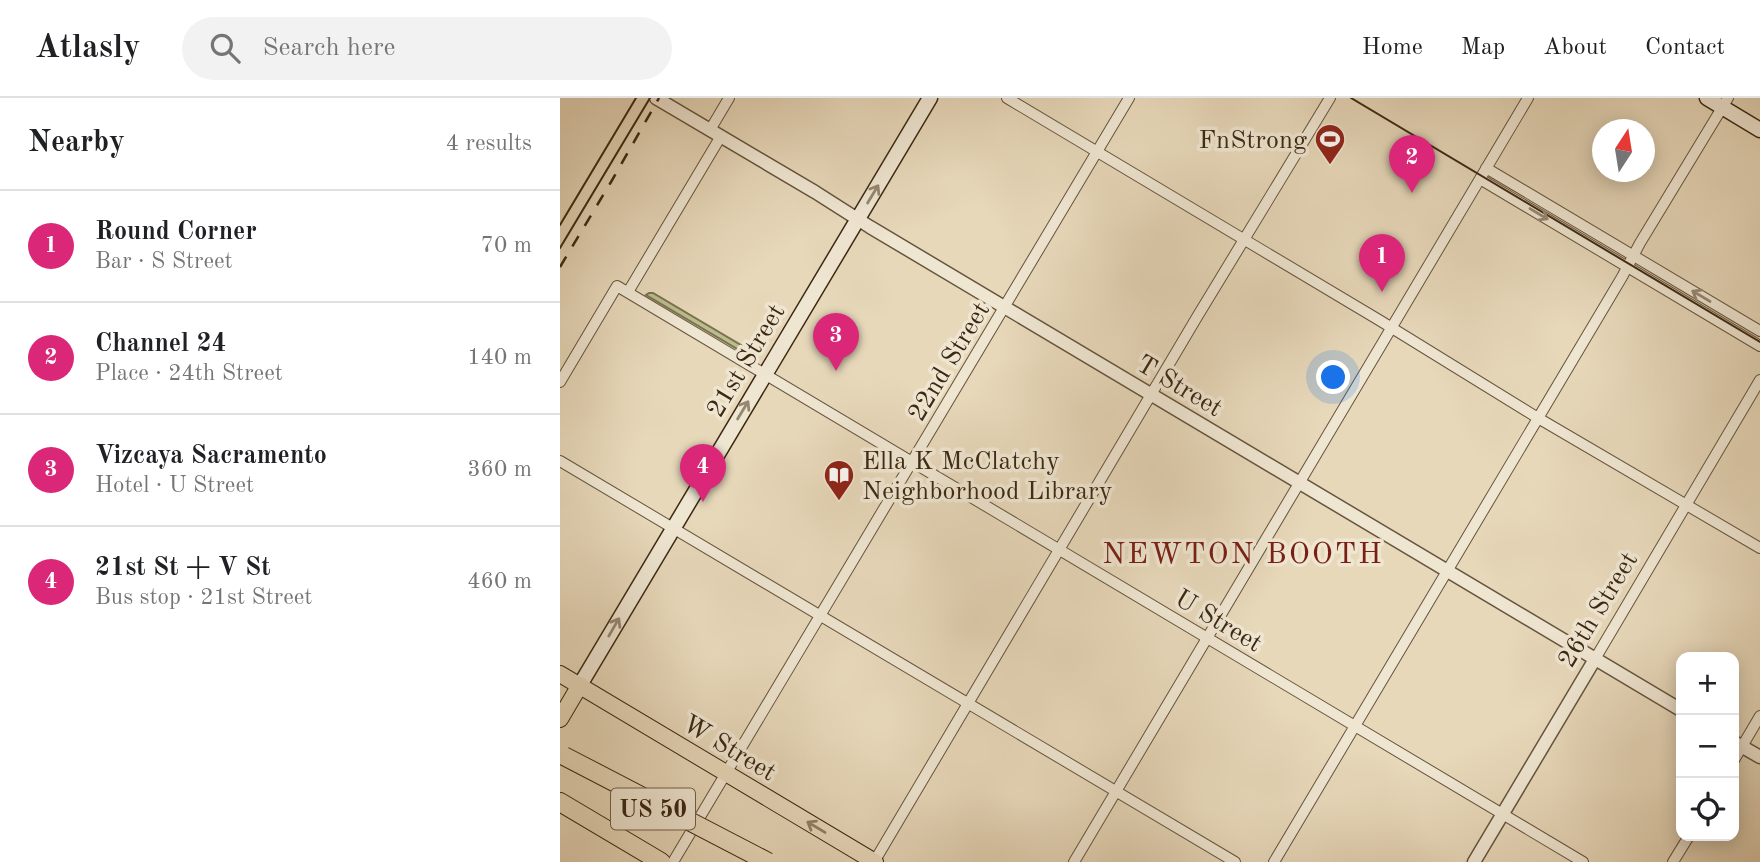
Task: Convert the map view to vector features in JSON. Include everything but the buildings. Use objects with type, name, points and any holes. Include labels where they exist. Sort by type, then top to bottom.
[{"type":"highway","name":"US 50","points":[[562,754],[742,862]]},
{"type":"highway","points":[[562,754],[768,862]]},
{"type":"highway","name":"US 50","points":[[560,802],[661,862]]},
{"type":"main road","name":"21st Street","points":[[560,719],[930,98]]},
{"type":"main road","points":[[1707,98],[1725,102],[1760,130]]},
{"type":"main road","name":"W Street","points":[[560,674],[874,862]]},
{"type":"street","name":"T Street","points":[[656,98],[1676,707]]},
{"type":"street","points":[[628,292],[715,133],[729,98]]},
{"type":"street","points":[[1007,98],[1538,418],[1760,548]]},
{"type":"street","name":"22nd Street","points":[[673,862],[1129,98]]},
{"type":"street","points":[[874,862],[1330,98]]},
{"type":"street","points":[[1074,862],[1528,98]]},
{"type":"street","points":[[1274,862],[1725,102]]},
{"type":"street","points":[[1486,168],[1760,331]]},
{"type":"street","points":[[1480,179],[1760,346]]},
{"type":"street","name":"U Street","points":[[560,382],[617,286],[1583,862]]},
{"type":"street","name":"26th Street","points":[[1474,862],[1760,380]]},
{"type":"street","points":[[560,461],[1234,862]]},
{"type":"street","points":[[1739,743],[1760,716]]},
{"type":"street","points":[[1739,745],[1760,757]]},
{"type":"street","points":[[1673,862],[1686,841]]},
{"type":"green space","points":[[649,293],[756,354],[739,350],[646,295]]},
{"type":"tram line","points":[[560,225],[636,98]]},
{"type":"tram line","points":[[560,248],[650,98]]},
{"type":"tram line","points":[[1351,98],[1760,342]]},
{"type":"railway","points":[[560,267],[659,98]]},
{"type":"place","name":"FnStrong","points":[[1330,166]]},
{"type":"place","name":"Channel 24","points":[[1412,193]]},
{"type":"place","name":"Round Corner","points":[[1382,292]]},
{"type":"place","name":"Vizcaya Sacramento","points":[[836,371]]},
{"type":"place","name":"21st St + V St","points":[[703,502]]},
{"type":"place","name":"Ella K McClatchy Neighborhood Library","points":[[839,502]]},
{"type":"district","name":"NEWTON BOOTH","points":[[1243,553]]}]
